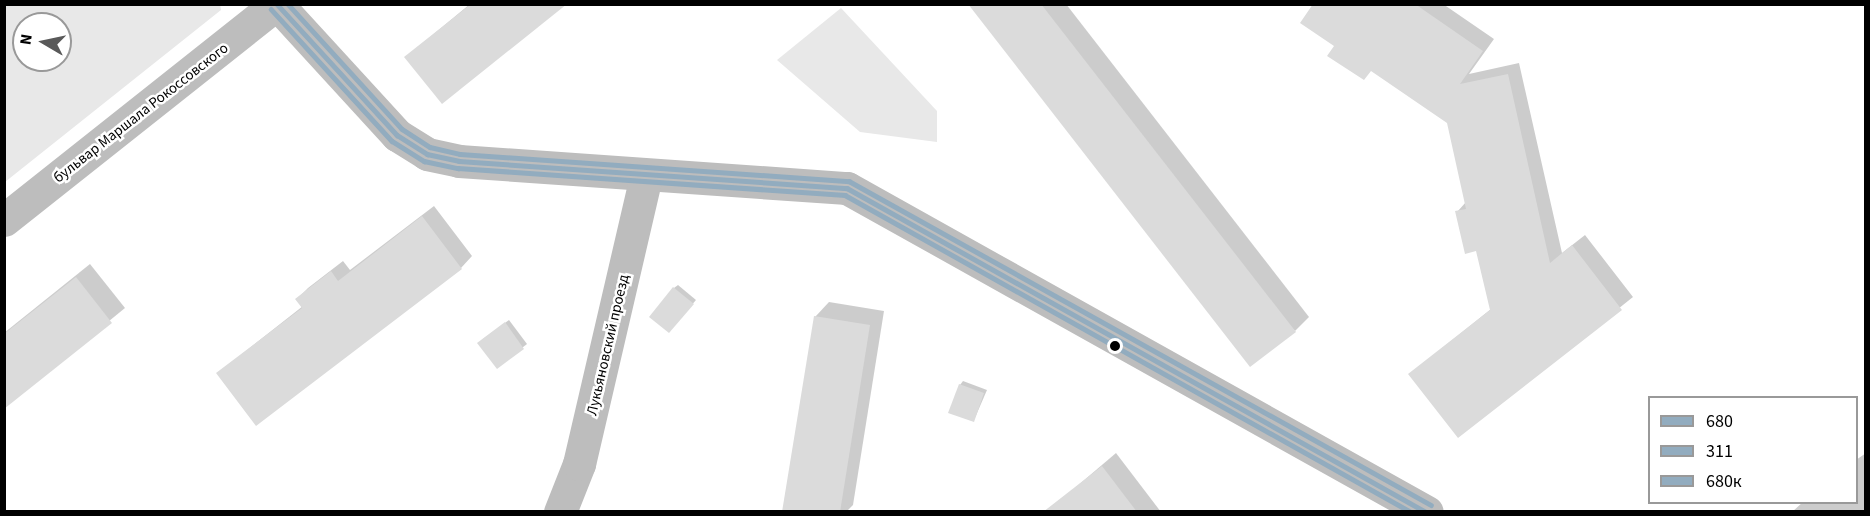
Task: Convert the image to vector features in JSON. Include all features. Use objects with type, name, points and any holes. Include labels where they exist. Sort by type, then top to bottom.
[{"type":"street","points":[[277,5],[396,135],[427,154],[459,161],[846,188],[1427,512]]},
{"type":"street","name":"бульвар Маршала Рокоссовского","points":[[4,220],[277,5]]},
{"type":"street","name":"Лукьяновский проезд","points":[[561,512],[579,464],[645,175]]},
{"type":"shaded area","points":[[5,4],[220,4],[221,10],[5,182]]},
{"type":"shaded area","points":[[841,8],[937,111],[937,142],[860,132],[777,60]]},
{"type":"building","points":[[471,4],[567,4],[442,104],[404,57]]},
{"type":"building","points":[[968,4],[1041,4],[1296,332],[1250,367]]},
{"type":"building","points":[[1313,4],[1415,4],[1483,51],[1460,84],[1508,74],[1550,263],[1572,245],[1622,310],[1458,438],[1408,374],[1490,310],[1476,251],[1465,254],[1455,211],[1466,209],[1447,123],[1371,71],[1364,80],[1327,56],[1334,46],[1300,23]]},
{"type":"building","points":[[422,216],[462,269],[256,426],[216,373],[302,308],[295,299],[331,271],[338,281]]},
{"type":"building","points":[[76,277],[112,323],[4,409],[4,334]]},
{"type":"building","points":[[673,287],[694,304],[669,333],[649,317]]},
{"type":"building","points":[[814,316],[870,325],[840,512],[782,512]]},
{"type":"building","points":[[505,322],[524,349],[497,369],[477,343]]},
{"type":"building","points":[[959,384],[984,393],[974,422],[948,413]]},
{"type":"building","points":[[1102,466],[1137,512],[1043,512]]},
{"type":"transit line","name":"680","points":[[277,4],[397,135],[427,154],[459,161],[847,188],[1426,512]]},
{"type":"transit line","name":"680к","points":[[288,4],[402,129],[430,147],[460,154],[849,181],[1431,505]]},
{"type":"transit line","name":"311","points":[[271,9],[392,141],[424,161],[458,168],[845,195],[1411,512]]}]
